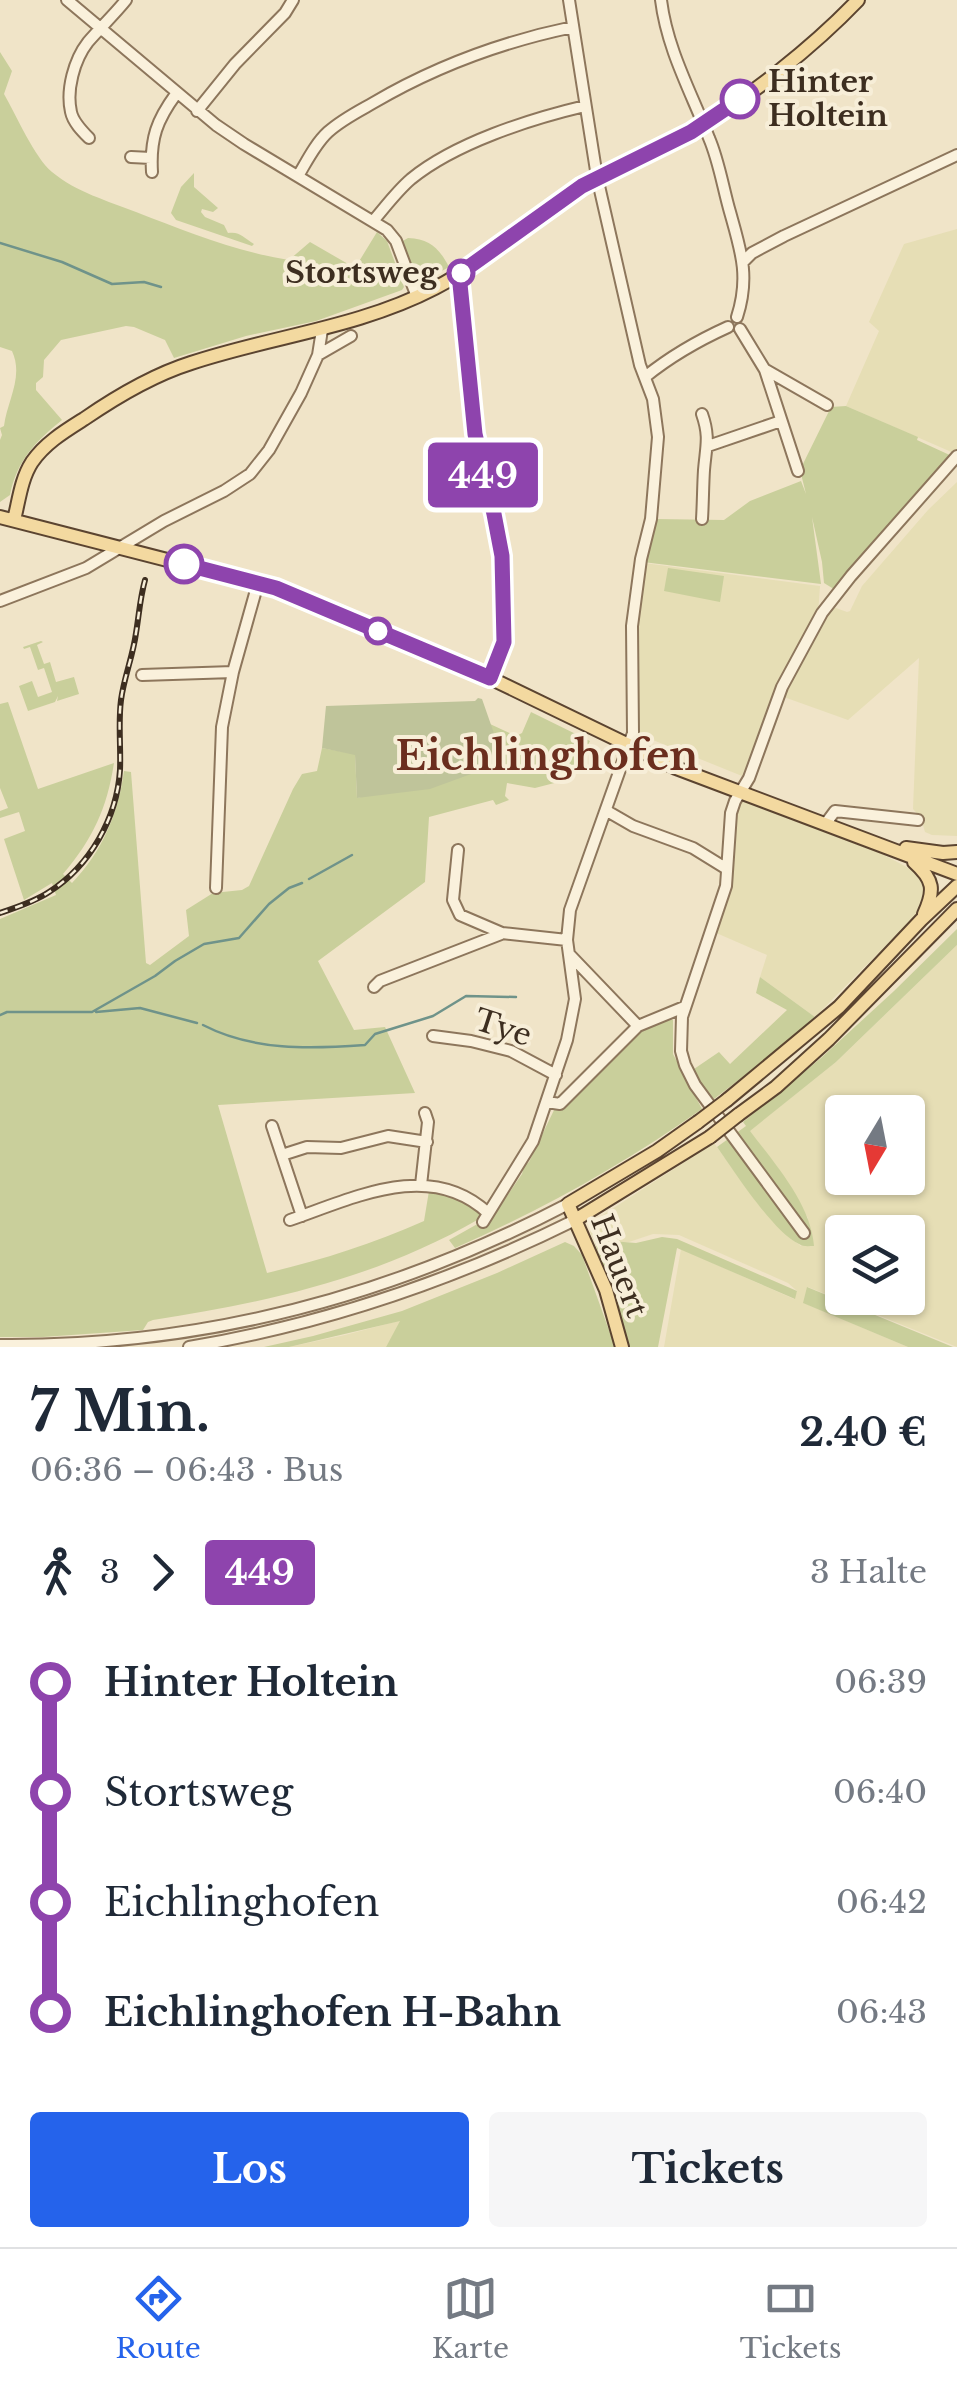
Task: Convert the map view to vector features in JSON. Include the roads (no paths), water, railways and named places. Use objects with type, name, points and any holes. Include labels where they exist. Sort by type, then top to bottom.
[{"type":"main road","points":[[858,0],[834,25],[740,99],[673,142],[564,197],[459,274],[376,315],[188,364],[100,408],[54,439],[34,460],[7,518],[258,583],[312,603],[490,678],[676,768],[905,851],[957,874]]},
{"type":"main road","points":[[905,851],[957,852]]},
{"type":"main road","points":[[905,851],[957,865]]},
{"type":"main road","points":[[905,851],[931,884],[931,898],[921,920]]},
{"type":"main road","points":[[568,1204],[657,1151],[727,1100],[840,1007],[957,886]]},
{"type":"main road","points":[[575,1220],[710,1137],[776,1087],[957,910]]},
{"type":"main road","name":"Hauert","points":[[568,1204],[594,1259],[622,1347]]},
{"type":"main road","points":[[594,1259],[589,1228],[600,1206]]},
{"type":"street","points":[[67,0],[197,111],[244,144],[387,230],[396,241],[416,297]]},
{"type":"street","points":[[89,138],[71,113],[70,92],[79,57],[126,0]]},
{"type":"street","points":[[197,111],[293,0]]},
{"type":"street","points":[[272,1126],[296,1218],[385,1189],[421,1185],[465,1195],[486,1217],[533,1142],[567,1040],[574,1005],[567,940],[570,910],[633,733],[631,636],[658,450],[653,399],[597,177],[569,0]]},
{"type":"street","points":[[661,0],[682,78],[709,138],[744,260],[744,282],[735,324],[765,370],[798,471]]},
{"type":"street","points":[[298,176],[325,134],[391,92],[467,56],[573,26]]},
{"type":"street","points":[[152,172],[154,134],[176,94]]},
{"type":"street","points":[[374,220],[404,186],[438,160],[543,116],[585,106]]},
{"type":"street","points":[[744,260],[784,236],[957,155]]},
{"type":"street","points":[[130,157],[151,158]]},
{"type":"street","points":[[459,274],[475,434],[502,556],[504,642],[490,678]]},
{"type":"street","points":[[645,378],[700,339],[735,324]]},
{"type":"street","points":[[0,601],[86,568],[253,472],[269,450],[318,355],[322,330]]},
{"type":"street","points":[[318,355],[350,336]]},
{"type":"street","points":[[765,370],[827,405]]},
{"type":"street","points":[[702,414],[708,431],[702,519]]},
{"type":"street","points":[[708,446],[780,421]]},
{"type":"street","points":[[804,1233],[688,1074],[680,1044],[684,1007],[725,890],[729,821],[782,687],[822,613],[957,456]]},
{"type":"street","points":[[84,538],[91,552],[86,568]]},
{"type":"street","points":[[216,888],[222,727],[258,583]]},
{"type":"street","points":[[142,675],[233,672]]},
{"type":"street","points":[[826,823],[835,810],[918,820]]},
{"type":"street","points":[[606,812],[693,848],[728,869]]},
{"type":"street","points":[[458,850],[453,900],[464,918],[502,934],[567,940]]},
{"type":"street","points":[[374,986],[502,934]]},
{"type":"street","points":[[570,956],[638,1026]]},
{"type":"street","points":[[548,1102],[560,1104],[638,1026],[684,1007]]},
{"type":"street","name":"Tye","points":[[433,1036],[511,1051],[556,1075]]},
{"type":"street","points":[[421,1185],[428,1122],[425,1113]]},
{"type":"street","points":[[282,1154],[307,1148],[341,1148],[388,1136],[426,1142]]},
{"type":"street","points":[[0,1345],[143,1338],[285,1312],[415,1274],[568,1204]]},
{"type":"street","points":[[189,1347],[306,1324],[419,1289],[575,1220]]},
{"type":"waterway","points":[[0,243],[62,262],[112,284],[144,282],[161,287]]},
{"type":"waterway","points":[[309,879],[352,855]]},
{"type":"waterway","points":[[0,1015],[92,1012],[204,944],[239,938],[269,904],[302,883]]},
{"type":"waterway","points":[[203,1025],[262,1044],[365,1045],[375,1034],[433,1016],[466,996],[516,997]]},
{"type":"waterway","points":[[96,1012],[140,1008],[197,1023]]},
{"type":"railway","points":[[0,913],[37,899],[64,881],[89,855],[107,823],[118,788],[121,700],[145,580]]},
{"type":"place","name":"Hinter Holtein","points":[[740,99]]},
{"type":"place","name":"Stortsweg","points":[[461,273]]},
{"type":"district","name":"Eichlinghofen","points":[[547,756]]}]
